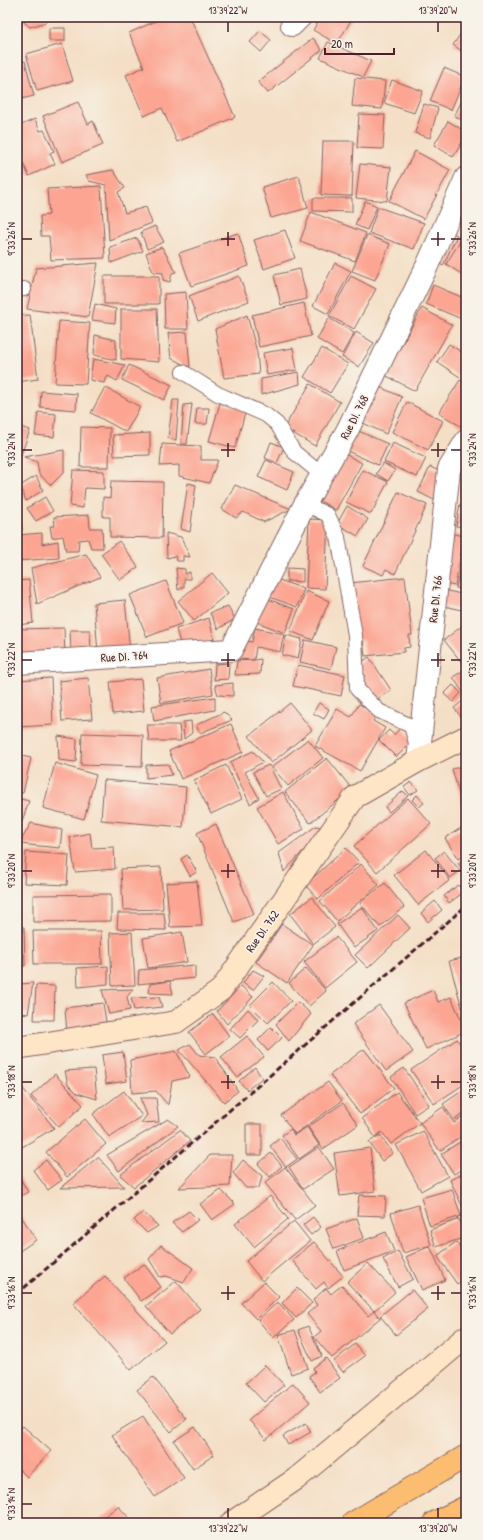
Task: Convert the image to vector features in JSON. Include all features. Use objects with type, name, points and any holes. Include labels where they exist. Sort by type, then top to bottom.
[{"type":"highway","points":[[353,1523],[466,1456]]},
{"type":"highway","points":[[434,1523],[466,1507]]},
{"type":"street","name":"Rue DI. 768","points":[[231,650],[305,504],[347,431],[428,266],[466,178]]},
{"type":"street","name":"Rue DI. 766","points":[[418,761],[449,469],[466,441]]},
{"type":"street","name":"Rue DI. 764","points":[[17,663],[231,650]]},
{"type":"street","name":"Rue DI. 762","points":[[17,1048],[176,1022],[221,990],[355,797],[418,761],[466,737]]},
{"type":"street","points":[[231,1523],[296,1479],[466,1337]]},
{"type":"lane","points":[[183,372],[218,394],[266,415],[278,424],[294,452],[321,474]]},
{"type":"lane","points":[[305,504],[328,515],[338,537],[355,636],[357,689],[379,711],[411,726],[416,742],[418,761]]},
{"type":"building","points":[[19,17],[46,17],[46,22],[30,27]]},
{"type":"building","points":[[165,17],[190,17],[235,117],[177,142],[162,108],[144,116],[126,75],[144,67],[129,33]]},
{"type":"building","points":[[321,17],[353,17],[337,44],[313,30]]},
{"type":"building","points":[[466,26],[466,54],[453,45]]},
{"type":"building","points":[[49,28],[65,28],[65,41],[49,41]]},
{"type":"building","points":[[260,31],[271,40],[261,52],[250,42]]},
{"type":"building","points":[[313,38],[322,50],[268,93],[258,82]]},
{"type":"building","points":[[328,42],[371,61],[363,77],[320,58]]},
{"type":"building","points":[[62,44],[73,81],[37,91],[26,54]]},
{"type":"building","points":[[25,61],[34,96],[17,100],[17,63]]},
{"type":"building","points":[[444,68],[465,77],[451,110],[430,101]]},
{"type":"building","points":[[355,78],[385,81],[382,109],[352,106]]},
{"type":"building","points":[[392,80],[423,91],[414,113],[384,103]]},
{"type":"building","points":[[466,93],[466,122],[454,116]]},
{"type":"building","points":[[78,102],[88,124],[93,121],[103,145],[62,162],[43,116]]},
{"type":"building","points":[[424,104],[438,108],[430,138],[415,133]]},
{"type":"building","points":[[359,114],[385,115],[383,149],[357,148]]},
{"type":"building","points":[[35,119],[40,131],[44,130],[54,151],[50,153],[55,164],[29,176],[17,149],[17,127]]},
{"type":"building","points":[[448,121],[466,132],[466,136],[453,157],[434,145]]},
{"type":"building","points":[[323,141],[354,141],[352,196],[321,195]]},
{"type":"building","points":[[415,151],[450,170],[424,219],[389,201]]},
{"type":"building","points":[[360,164],[391,167],[387,201],[356,198]]},
{"type":"building","points":[[113,170],[125,188],[118,192],[125,213],[146,207],[152,223],[109,240],[106,185],[89,181],[86,175]]},
{"type":"building","points":[[299,176],[308,208],[271,218],[262,187]]},
{"type":"building","points":[[101,186],[105,258],[51,260],[49,236],[41,236],[40,216],[49,215],[47,189]]},
{"type":"building","points":[[313,198],[352,198],[352,212],[313,211]]},
{"type":"building","points":[[365,201],[377,206],[367,230],[355,225]]},
{"type":"building","points":[[378,207],[424,223],[414,249],[369,233]]},
{"type":"building","points":[[311,212],[366,233],[355,261],[300,241]]},
{"type":"building","points":[[155,226],[164,242],[147,249],[141,232]]},
{"type":"building","points":[[285,230],[295,258],[264,269],[254,240]]},
{"type":"building","points":[[448,231],[457,235],[443,266],[434,261]]},
{"type":"building","points":[[466,232],[466,277],[446,264]]},
{"type":"building","points":[[238,233],[249,266],[191,286],[179,253]]},
{"type":"building","points":[[367,235],[390,244],[375,280],[352,271]]},
{"type":"building","points":[[137,238],[143,251],[111,263],[110,247]]},
{"type":"building","points":[[162,247],[176,272],[172,273],[170,282],[163,280],[163,273],[153,272],[146,253]]},
{"type":"building","points":[[98,263],[88,317],[27,309],[36,268]]},
{"type":"building","points":[[335,263],[351,271],[328,314],[313,306]]},
{"type":"building","points":[[300,269],[307,299],[281,305],[274,275]]},
{"type":"building","points":[[104,276],[159,276],[159,304],[104,304]]},
{"type":"building","points":[[239,276],[249,301],[198,321],[189,296]]},
{"type":"building","points":[[351,276],[376,289],[354,329],[329,316]]},
{"type":"building","points":[[433,285],[466,299],[466,315],[464,320],[426,304]]},
{"type":"building","points":[[186,292],[188,329],[165,329],[164,294]]},
{"type":"building","points":[[304,303],[311,336],[259,347],[252,315]]},
{"type":"building","points":[[95,304],[116,309],[115,323],[92,320]]},
{"type":"building","points":[[422,308],[452,325],[415,391],[385,375]]},
{"type":"building","points":[[121,309],[157,309],[159,362],[121,359]]},
{"type":"building","points":[[30,315],[38,379],[17,382],[17,316]]},
{"type":"building","points":[[247,315],[257,352],[259,374],[224,378],[215,329]]},
{"type":"building","points":[[329,318],[354,333],[342,354],[317,339]]},
{"type":"building","points":[[59,321],[90,323],[86,384],[55,383]]},
{"type":"building","points":[[187,332],[190,368],[171,358],[168,333]]},
{"type":"building","points":[[356,332],[374,343],[359,367],[342,357]]},
{"type":"building","points":[[95,335],[116,340],[116,360],[94,355]]},
{"type":"building","points":[[449,344],[466,355],[466,381],[437,362]]},
{"type":"building","points":[[293,348],[297,370],[267,375],[263,353]]},
{"type":"building","points":[[322,348],[348,364],[330,393],[304,377]]},
{"type":"building","points":[[93,359],[125,365],[117,381],[108,376],[104,383],[90,380]]},
{"type":"building","points":[[129,365],[172,385],[164,400],[122,380]]},
{"type":"building","points":[[299,372],[300,384],[261,395],[261,379]]},
{"type":"building","points":[[460,380],[466,384],[466,420],[462,427],[439,413]]},
{"type":"building","points":[[310,384],[340,402],[315,446],[284,428]]},
{"type":"building","points":[[375,385],[402,397],[386,434],[359,421]]},
{"type":"building","points":[[105,387],[140,407],[126,432],[91,413]]},
{"type":"building","points":[[41,391],[77,394],[76,410],[40,407]]},
{"type":"building","points":[[173,400],[179,400],[176,440],[168,438]]},
{"type":"building","points":[[407,402],[443,421],[428,450],[392,432]]},
{"type":"building","points":[[220,403],[246,410],[235,448],[209,441]]},
{"type":"building","points":[[192,404],[187,444],[181,444],[184,405]]},
{"type":"building","points":[[197,408],[209,408],[207,424],[195,424]]},
{"type":"building","points":[[38,412],[56,414],[54,437],[35,435]]},
{"type":"building","points":[[17,426],[30,430],[17,466]]},
{"type":"building","points":[[81,427],[110,428],[109,467],[80,467]]},
{"type":"building","points":[[352,428],[388,444],[378,465],[343,449]]},
{"type":"building","points":[[150,433],[150,455],[114,456],[113,435]]},
{"type":"building","points":[[271,442],[284,447],[277,463],[265,458]]},
{"type":"building","points":[[393,443],[426,458],[417,477],[384,462]]},
{"type":"building","points":[[162,444],[201,446],[201,460],[218,460],[209,483],[179,476],[179,465],[160,466]]},
{"type":"building","points":[[466,448],[466,474],[457,470]]},
{"type":"building","points":[[64,450],[64,472],[51,485],[39,474],[37,462],[24,457]]},
{"type":"building","points":[[339,451],[362,463],[336,510],[313,497]]},
{"type":"building","points":[[266,460],[294,472],[287,490],[258,477]]},
{"type":"building","points":[[383,463],[395,470],[388,481],[376,474]]},
{"type":"building","points":[[430,467],[446,474],[434,500],[418,492]]},
{"type":"building","points":[[73,470],[104,471],[104,489],[85,488],[83,508],[70,506]]},
{"type":"building","points":[[363,470],[388,482],[371,514],[346,502]]},
{"type":"building","points":[[36,476],[43,490],[26,501],[20,486]]},
{"type":"building","points":[[111,481],[163,482],[162,538],[110,537],[110,517],[103,517],[103,497],[110,498]]},
{"type":"building","points":[[188,483],[196,485],[190,532],[181,529]]},
{"type":"building","points":[[235,485],[291,509],[264,522],[243,512],[236,518],[222,509]]},
{"type":"building","points":[[398,492],[427,505],[395,574],[386,569],[383,575],[363,566]]},
{"type":"building","points":[[45,497],[53,511],[36,521],[27,508]]},
{"type":"building","points":[[460,504],[466,505],[466,527],[456,526]]},
{"type":"building","points":[[347,506],[368,519],[358,536],[337,524]]},
{"type":"building","points":[[17,509],[22,529],[17,530]]},
{"type":"building","points":[[89,515],[90,528],[102,528],[103,548],[91,548],[88,539],[79,540],[78,551],[66,551],[63,536],[52,538],[50,526],[55,526],[54,517]]},
{"type":"building","points":[[309,519],[328,520],[325,589],[306,588]]},
{"type":"building","points":[[42,533],[42,544],[58,541],[59,558],[17,561],[17,535]]},
{"type":"building","points":[[166,533],[181,537],[190,557],[183,556],[183,561],[177,561],[175,556],[167,558]]},
{"type":"building","points":[[454,534],[464,536],[455,586],[445,584]]},
{"type":"building","points":[[119,541],[138,567],[120,580],[101,554]]},
{"type":"building","points":[[466,548],[466,590],[456,588]]},
{"type":"building","points":[[86,554],[100,577],[37,604],[31,568]]},
{"type":"building","points":[[176,568],[185,569],[185,574],[190,572],[190,579],[184,579],[184,587],[178,590]]},
{"type":"building","points":[[287,568],[303,569],[303,582],[287,581]]},
{"type":"building","points":[[212,573],[228,593],[194,621],[178,601]]},
{"type":"building","points":[[271,577],[304,589],[297,607],[264,595]]},
{"type":"building","points":[[405,577],[412,635],[409,635],[410,647],[404,648],[404,652],[365,656],[363,640],[357,641],[350,583]]},
{"type":"building","points":[[29,580],[33,623],[17,625],[17,581]]},
{"type":"building","points":[[166,581],[183,623],[147,637],[130,595]]},
{"type":"building","points":[[443,590],[466,595],[466,611],[439,605]]},
{"type":"building","points":[[306,591],[329,601],[313,640],[290,631]]},
{"type":"building","points":[[263,597],[294,609],[285,633],[254,621]]},
{"type":"building","points":[[125,600],[130,651],[98,653],[94,603]]},
{"type":"building","points":[[228,606],[235,619],[218,629],[210,613]]},
{"type":"building","points":[[209,618],[214,639],[182,650],[176,629]]},
{"type":"building","points":[[462,626],[466,631],[466,662],[463,664],[444,640]]},
{"type":"building","points":[[64,628],[65,655],[17,658],[17,629]]},
{"type":"building","points":[[255,628],[284,634],[280,652],[256,647],[254,660],[233,659],[239,640],[252,642]]},
{"type":"building","points":[[70,630],[90,630],[91,652],[71,653]]},
{"type":"building","points":[[286,635],[302,639],[298,659],[282,655]]},
{"type":"building","points":[[305,640],[336,647],[331,669],[300,662]]},
{"type":"building","points":[[369,657],[391,690],[373,702],[359,680],[365,676],[358,665]]},
{"type":"building","points":[[261,659],[260,674],[235,675],[237,661]]},
{"type":"building","points":[[229,663],[228,679],[214,680],[215,664]]},
{"type":"building","points":[[298,665],[345,675],[341,696],[293,686]]},
{"type":"building","points":[[209,669],[213,694],[161,703],[157,678]]},
{"type":"building","points":[[466,669],[466,697],[453,677]]},
{"type":"building","points":[[51,678],[53,725],[17,727],[17,680]]},
{"type":"building","points":[[88,678],[92,719],[62,721],[59,681]]},
{"type":"building","points":[[141,679],[144,711],[113,714],[110,682]]},
{"type":"building","points":[[233,683],[233,696],[218,695],[215,685]]},
{"type":"building","points":[[453,685],[461,693],[453,702],[444,694]]},
{"type":"building","points":[[215,697],[215,710],[154,721],[152,706]]},
{"type":"building","points":[[464,700],[466,702],[466,723],[454,708]]},
{"type":"building","points":[[290,703],[312,730],[271,763],[249,736]]},
{"type":"building","points":[[319,703],[329,709],[324,719],[313,713]]},
{"type":"building","points":[[359,704],[377,714],[373,721],[385,728],[360,771],[315,746],[337,709],[351,717]]},
{"type":"building","points":[[224,712],[232,720],[200,733],[196,725]]},
{"type":"building","points":[[191,721],[192,733],[184,739],[183,722]]},
{"type":"building","points":[[231,724],[243,752],[181,779],[169,751]]},
{"type":"building","points":[[147,725],[179,725],[181,741],[149,741]]},
{"type":"building","points":[[401,727],[414,741],[396,757],[379,740],[389,730],[394,735]]},
{"type":"building","points":[[82,733],[143,735],[142,767],[81,765]]},
{"type":"building","points":[[58,736],[77,739],[76,762],[59,760]]},
{"type":"building","points":[[308,739],[323,758],[288,786],[272,767]]},
{"type":"building","points":[[253,751],[263,762],[245,772],[259,798],[250,804],[230,762]]},
{"type":"building","points":[[17,755],[31,758],[23,793],[17,792]]},
{"type":"building","points":[[327,758],[352,789],[310,823],[285,792]]},
{"type":"building","points":[[55,763],[96,775],[84,819],[43,808]]},
{"type":"building","points":[[168,764],[172,775],[146,778],[146,765]]},
{"type":"building","points":[[226,765],[242,799],[211,814],[194,780]]},
{"type":"building","points":[[269,765],[281,789],[266,796],[253,772]]},
{"type":"building","points":[[466,765],[466,809],[464,810],[452,769]]},
{"type":"building","points":[[104,780],[186,787],[183,827],[101,820]]},
{"type":"building","points":[[411,782],[418,790],[410,795],[404,787]]},
{"type":"building","points":[[403,791],[408,796],[389,812],[385,807]]},
{"type":"building","points":[[283,792],[304,829],[278,844],[257,807]]},
{"type":"building","points":[[417,795],[424,803],[419,807],[412,800]]},
{"type":"building","points":[[17,798],[29,801],[18,833],[17,833]]},
{"type":"building","points":[[408,798],[431,824],[377,872],[354,846]]},
{"type":"building","points":[[31,823],[62,830],[60,848],[19,844]]},
{"type":"building","points":[[216,824],[254,914],[234,922],[197,833]]},
{"type":"building","points":[[466,825],[466,854],[458,859],[445,838]]},
{"type":"building","points":[[316,826],[324,828],[284,872],[279,853]]},
{"type":"building","points":[[90,833],[92,848],[114,847],[115,869],[75,872],[70,837]]},
{"type":"building","points":[[346,848],[359,862],[318,899],[305,885]]},
{"type":"building","points":[[426,850],[450,880],[418,905],[394,875]]},
{"type":"building","points":[[444,851],[460,871],[450,878],[435,858]]},
{"type":"building","points":[[26,852],[69,855],[67,885],[24,883]]},
{"type":"building","points":[[187,855],[197,872],[190,876],[181,859]]},
{"type":"building","points":[[466,858],[466,874],[458,863]]},
{"type":"building","points":[[361,864],[379,885],[337,921],[320,901]]},
{"type":"building","points":[[161,867],[163,909],[123,910],[121,869]]},
{"type":"building","points":[[197,881],[202,926],[170,927],[166,883]]},
{"type":"building","points":[[385,883],[404,907],[380,927],[360,903]]},
{"type":"building","points":[[458,885],[464,892],[449,903],[444,896]]},
{"type":"building","points":[[111,894],[111,921],[33,922],[33,895]]},
{"type":"building","points":[[312,897],[335,927],[313,944],[290,914]]},
{"type":"building","points":[[435,901],[442,910],[428,922],[421,913]]},
{"type":"building","points":[[362,907],[378,931],[354,948],[337,924]]},
{"type":"building","points":[[118,913],[164,913],[166,930],[117,929]]},
{"type":"building","points":[[398,915],[410,928],[368,968],[355,955]]},
{"type":"building","points":[[282,924],[313,945],[287,983],[256,962]]},
{"type":"building","points":[[17,927],[24,927],[25,966],[17,966]]},
{"type":"building","points":[[33,931],[101,931],[102,964],[34,964]]},
{"type":"building","points":[[132,932],[135,985],[112,986],[110,933]]},
{"type":"building","points":[[182,932],[187,962],[148,968],[143,938]]},
{"type":"building","points":[[336,937],[357,962],[325,988],[304,962]]},
{"type":"building","points":[[466,957],[466,1007],[462,1008],[449,961]]},
{"type":"building","points":[[195,965],[195,978],[138,984],[139,970]]},
{"type":"building","points":[[108,966],[108,984],[78,987],[77,968]]},
{"type":"building","points":[[306,968],[326,991],[309,1006],[289,983]]},
{"type":"building","points":[[253,970],[264,976],[253,990],[243,983]]},
{"type":"building","points":[[170,981],[173,994],[149,993],[150,984]]},
{"type":"building","points":[[273,982],[291,1001],[268,1023],[250,1005]]},
{"type":"building","points":[[33,983],[28,1014],[21,1013],[20,984]]},
{"type":"building","points":[[36,985],[55,986],[54,1020],[34,1020]]},
{"type":"building","points":[[241,986],[253,997],[227,1024],[217,1011]]},
{"type":"building","points":[[133,989],[127,997],[130,1010],[109,1014],[102,990]]},
{"type":"building","points":[[433,990],[438,1002],[451,997],[466,1031],[426,1049],[404,1003]]},
{"type":"building","points":[[159,997],[162,1007],[134,1010],[131,998]]},
{"type":"building","points":[[298,1002],[311,1014],[289,1041],[276,1024]]},
{"type":"building","points":[[103,1003],[107,1028],[67,1034],[65,1008]]},
{"type":"building","points":[[379,1005],[413,1052],[386,1071],[353,1024]]},
{"type":"building","points":[[248,1009],[258,1020],[240,1038],[230,1029]]},
{"type":"building","points":[[213,1014],[229,1036],[206,1054],[189,1032]]},
{"type":"building","points":[[271,1027],[282,1038],[268,1051],[258,1040]]},
{"type":"building","points":[[247,1036],[264,1057],[237,1077],[221,1057]]},
{"type":"building","points":[[457,1039],[466,1053],[466,1083],[434,1104],[411,1070]]},
{"type":"building","points":[[190,1044],[199,1055],[215,1057],[238,1091],[224,1102],[179,1050]]},
{"type":"building","points":[[364,1049],[394,1088],[360,1114],[330,1075]]},
{"type":"building","points":[[176,1051],[190,1077],[172,1081],[168,1105],[156,1091],[132,1093],[130,1060]]},
{"type":"building","points":[[123,1052],[127,1081],[106,1084],[102,1055]]},
{"type":"building","points":[[255,1067],[262,1078],[247,1090],[239,1081]]},
{"type":"building","points":[[404,1068],[429,1105],[415,1114],[391,1077]]},
{"type":"building","points":[[94,1069],[97,1099],[77,1093],[68,1084],[65,1071]]},
{"type":"building","points":[[55,1074],[83,1105],[59,1127],[31,1096]]},
{"type":"building","points":[[17,1081],[54,1128],[17,1150]]},
{"type":"building","points":[[328,1082],[342,1101],[295,1134],[281,1115]]},
{"type":"building","points":[[466,1088],[466,1112],[454,1120],[443,1104]]},
{"type":"building","points":[[124,1091],[142,1116],[109,1137],[93,1114]]},
{"type":"building","points":[[397,1092],[420,1123],[391,1144],[382,1132],[375,1137],[362,1118]]},
{"type":"building","points":[[140,1098],[156,1098],[159,1122],[141,1123],[147,1115]]},
{"type":"building","points":[[343,1103],[358,1125],[323,1149],[308,1127]]},
{"type":"building","points":[[443,1107],[454,1123],[466,1114],[466,1133],[440,1151],[420,1123]]},
{"type":"building","points":[[85,1119],[106,1144],[67,1177],[46,1152]]},
{"type":"building","points":[[168,1119],[178,1126],[119,1171],[107,1155]]},
{"type":"building","points":[[246,1124],[262,1124],[262,1155],[246,1155]]},
{"type":"building","points":[[307,1127],[319,1145],[299,1159],[282,1135],[291,1129],[294,1135]]},
{"type":"building","points":[[180,1130],[190,1141],[134,1187],[120,1175]]},
{"type":"building","points":[[423,1131],[448,1176],[421,1191],[396,1145]]},
{"type":"building","points":[[380,1135],[393,1153],[382,1161],[369,1142]]},
{"type":"building","points":[[280,1138],[297,1159],[286,1167],[270,1146]]},
{"type":"building","points":[[466,1138],[466,1166],[454,1174],[441,1154]]},
{"type":"building","points":[[319,1147],[334,1169],[303,1189],[289,1167]]},
{"type":"building","points":[[370,1148],[375,1191],[340,1196],[334,1153]]},
{"type":"building","points":[[271,1153],[282,1166],[270,1177],[258,1164]]},
{"type":"building","points":[[210,1155],[232,1155],[230,1186],[179,1188]]},
{"type":"building","points":[[98,1157],[124,1187],[60,1188]]},
{"type":"building","points":[[46,1160],[62,1180],[48,1190],[33,1170]]},
{"type":"building","points":[[243,1160],[262,1176],[259,1188],[246,1188],[233,1173]]},
{"type":"building","points":[[285,1167],[315,1205],[295,1220],[265,1183]]},
{"type":"building","points":[[466,1172],[466,1206],[463,1208],[450,1180]]},
{"type":"building","points":[[17,1173],[28,1192],[17,1198]]},
{"type":"building","points":[[452,1189],[461,1216],[430,1226],[421,1198]]},
{"type":"building","points":[[221,1190],[235,1204],[212,1220],[200,1204]]},
{"type":"building","points":[[359,1195],[386,1196],[385,1216],[357,1215]]},
{"type":"building","points":[[270,1196],[288,1219],[254,1247],[235,1224]]},
{"type":"building","points":[[418,1205],[431,1245],[403,1253],[391,1213]]},
{"type":"building","points":[[189,1211],[198,1220],[182,1232],[172,1223]]},
{"type":"building","points":[[143,1212],[158,1226],[147,1233],[134,1220]]},
{"type":"building","points":[[21,1216],[36,1240],[18,1252],[17,1218]]},
{"type":"building","points":[[313,1217],[321,1227],[311,1235],[303,1225]]},
{"type":"building","points":[[357,1218],[364,1238],[334,1249],[326,1229]]},
{"type":"building","points":[[459,1219],[466,1237],[436,1247],[430,1230]]},
{"type":"building","points":[[294,1221],[310,1241],[262,1281],[246,1261]]},
{"type":"building","points":[[386,1232],[394,1251],[344,1270],[337,1251]]},
{"type":"building","points":[[466,1239],[466,1252],[460,1245]]},
{"type":"building","points":[[314,1242],[343,1276],[328,1288],[324,1282],[316,1289],[292,1260]]},
{"type":"building","points":[[456,1242],[466,1256],[466,1278],[457,1284],[437,1256]]},
{"type":"building","points":[[161,1245],[193,1268],[184,1282],[166,1276],[160,1277],[149,1259]]},
{"type":"building","points":[[430,1246],[445,1280],[422,1290],[406,1257]]},
{"type":"building","points":[[398,1251],[413,1279],[398,1287],[383,1259]]},
{"type":"building","points":[[368,1263],[395,1292],[374,1311],[347,1282]]},
{"type":"building","points":[[144,1264],[161,1287],[141,1301],[124,1278]]},
{"type":"building","points":[[105,1276],[165,1341],[131,1370],[73,1303]]},
{"type":"building","points":[[176,1281],[200,1309],[170,1334],[146,1306]]},
{"type":"building","points":[[264,1282],[279,1297],[256,1319],[241,1303]]},
{"type":"building","points":[[342,1285],[368,1316],[374,1311],[380,1318],[332,1358],[314,1337],[321,1331],[307,1314],[317,1305],[313,1300],[326,1288],[331,1294]]},
{"type":"building","points":[[297,1288],[312,1303],[296,1318],[282,1303]]},
{"type":"building","points":[[412,1290],[428,1309],[396,1335],[380,1316]]},
{"type":"building","points":[[278,1302],[294,1320],[273,1338],[258,1320]]},
{"type":"building","points":[[308,1326],[322,1356],[312,1361],[298,1330]]},
{"type":"building","points":[[295,1330],[308,1368],[291,1374],[278,1335]]},
{"type":"building","points":[[355,1344],[365,1356],[343,1372],[334,1361]]},
{"type":"building","points":[[326,1358],[340,1378],[320,1392],[309,1376],[315,1372],[313,1368]]},
{"type":"building","points":[[265,1365],[284,1385],[264,1402],[246,1383]]},
{"type":"building","points":[[153,1377],[187,1419],[171,1432],[137,1390]]},
{"type":"building","points":[[293,1383],[310,1402],[266,1440],[249,1420]]},
{"type":"building","points":[[143,1416],[184,1478],[155,1497],[112,1435]]},
{"type":"building","points":[[306,1423],[311,1432],[288,1445],[283,1436]]},
{"type":"building","points":[[23,1426],[51,1451],[27,1477],[17,1467],[17,1433]]},
{"type":"building","points":[[195,1427],[214,1455],[193,1469],[174,1441]]},
{"type":"building","points":[[118,1506],[134,1523],[96,1523]]},
{"type":"railway","points":[[17,1294],[466,906]]}]
